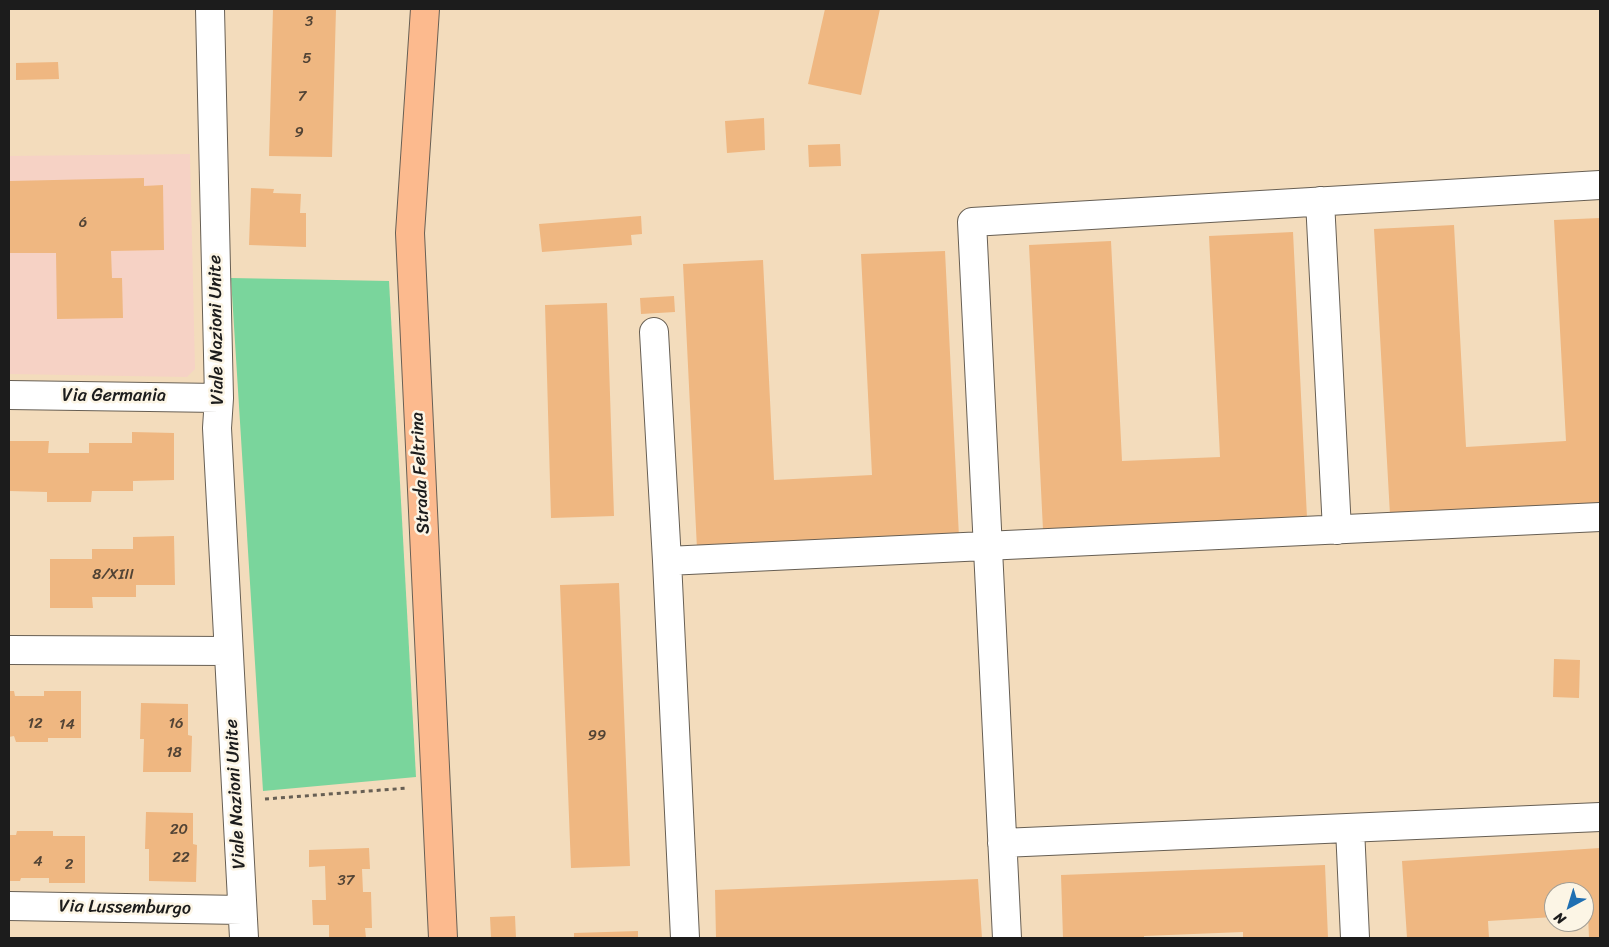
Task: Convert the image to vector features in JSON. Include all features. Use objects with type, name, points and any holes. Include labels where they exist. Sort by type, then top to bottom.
[{"type":"main road","name":"Strada Feltrina","points":[[424,9],[410,233],[443,938]]},
{"type":"street","name":"Viale Nazioni Unite","points":[[210,9],[220,398],[216,428],[244,938]]},
{"type":"street","points":[[1007,938],[972,222],[1600,185]]},
{"type":"street","points":[[1320,201],[1337,530]]},
{"type":"street","points":[[654,332],[686,938]]},
{"type":"street","name":"Via Germania","points":[[9,395],[220,398]]},
{"type":"street","points":[[667,561],[1600,517]]},
{"type":"street","points":[[9,650],[228,651]]},
{"type":"street","points":[[1002,843],[1600,817]]},
{"type":"street","points":[[1350,828],[1355,938]]},
{"type":"street","name":"Via Lussemburgo","points":[[9,906],[242,910]]},
{"type":"path","points":[[236,801],[436,786]]},
{"type":"shaded area","points":[[190,154],[195,369],[187,377],[9,374],[9,156]]},
{"type":"green space","points":[[231,278],[389,281],[416,777],[263,791]]},
{"type":"building","points":[[273,9],[336,9],[332,157],[269,156]]},
{"type":"building","points":[[825,9],[880,9],[861,95],[808,84]]},
{"type":"building","points":[[58,62],[59,79],[16,80],[16,63]]},
{"type":"building","points":[[764,118],[765,150],[727,153],[725,121]]},
{"type":"building","points":[[840,144],[841,166],[809,167],[808,145]]},
{"type":"building","points":[[144,178],[144,186],[163,185],[164,250],[111,251],[112,278],[122,278],[123,318],[57,319],[56,253],[9,253],[9,181]]},
{"type":"building","points":[[251,188],[274,189],[273,193],[301,194],[300,213],[306,213],[306,247],[249,245]]},
{"type":"building","points":[[641,216],[642,234],[631,235],[632,245],[542,252],[539,224]]},
{"type":"building","points":[[1600,218],[1600,505],[1390,515],[1374,229],[1454,225],[1466,447],[1566,441],[1554,220]]},
{"type":"building","points":[[1293,232],[1307,518],[1043,530],[1029,245],[1111,241],[1122,461],[1220,457],[1209,236]]},
{"type":"building","points":[[945,251],[959,537],[697,549],[683,264],[763,260],[774,480],[872,475],[861,254]]},
{"type":"building","points":[[674,296],[675,312],[641,314],[640,298]]},
{"type":"building","points":[[607,303],[614,516],[551,518],[545,305]]},
{"type":"building","points":[[132,432],[174,433],[174,480],[133,481],[133,491],[92,491],[91,502],[47,502],[47,492],[9,491],[9,441],[49,441],[48,453],[89,453],[89,443],[132,443]]},
{"type":"building","points":[[174,536],[175,585],[136,585],[136,597],[92,597],[93,608],[50,608],[50,559],[92,559],[92,549],[133,549],[133,537]]},
{"type":"building","points":[[619,583],[630,866],[571,868],[560,585]]},
{"type":"building","points":[[1554,659],[1580,660],[1579,698],[1553,697]]},
{"type":"building","points":[[9,691],[14,691],[15,696],[44,696],[44,691],[81,691],[81,738],[48,738],[48,742],[16,742],[14,736],[9,737]]},
{"type":"building","points":[[141,703],[188,704],[188,735],[192,736],[191,772],[143,772],[144,739],[140,739]]},
{"type":"building","points":[[146,812],[193,813],[193,844],[197,845],[196,882],[149,881],[149,849],[145,849]]},
{"type":"building","points":[[17,831],[53,831],[53,836],[85,836],[85,883],[49,883],[49,878],[21,878],[20,881],[9,881],[9,835],[16,835]]},
{"type":"building","points":[[369,848],[370,869],[362,869],[363,892],[371,892],[372,928],[365,928],[366,938],[329,938],[329,925],[313,925],[312,900],[326,900],[325,866],[309,867],[309,850]]},
{"type":"building","points":[[1600,848],[1600,938],[1589,938],[1589,932],[1594,932],[1594,882],[1544,882],[1544,918],[1488,921],[1489,938],[1407,938],[1402,861]]},
{"type":"building","points":[[1325,865],[1328,938],[1243,938],[1243,932],[1144,936],[1144,938],[1063,938],[1061,875]]},
{"type":"building","points":[[978,879],[982,938],[716,938],[715,890]]},
{"type":"building","points":[[515,916],[516,938],[491,938],[490,917]]},
{"type":"building","points":[[638,931],[638,938],[574,938],[574,933]]}]
